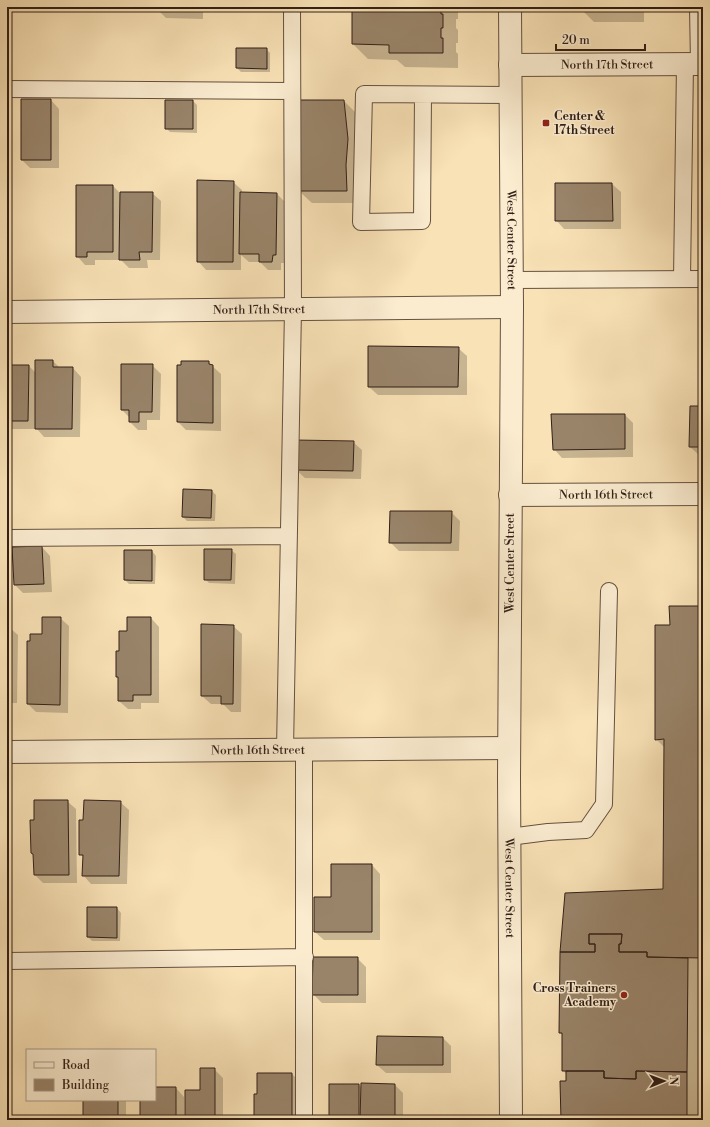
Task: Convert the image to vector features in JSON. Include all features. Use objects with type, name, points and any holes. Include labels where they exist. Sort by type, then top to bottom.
[{"type":"street","name":"West Center Street","points":[[510,7],[512,306],[509,837],[511,1120]]},
{"type":"street","name":"North 17th Street","points":[[510,65],[695,64]]},
{"type":"street","name":"North 17th Street","points":[[7,312],[512,306]]},
{"type":"street","name":"North 16th Street","points":[[510,495],[703,494]]},
{"type":"street","name":"North 16th Street","points":[[7,752],[509,748]]},
{"type":"lane","points":[[292,7],[293,309],[289,536],[295,750],[305,957],[304,1120]]},
{"type":"lane","points":[[682,279],[698,7]]},
{"type":"lane","points":[[7,89],[292,91]]},
{"type":"lane","points":[[423,95],[422,221],[361,222],[364,94],[510,95]]},
{"type":"lane","points":[[511,280],[703,279]]},
{"type":"lane","points":[[7,538],[289,536]]},
{"type":"lane","points":[[509,837],[548,832],[586,830],[604,804],[609,592]]},
{"type":"lane","points":[[7,961],[305,957]]},
{"type":"building","points":[[157,7],[195,7],[195,11],[157,10]]},
{"type":"building","points":[[352,7],[441,7],[441,14],[443,14],[441,38],[443,38],[443,53],[389,53],[389,45],[352,44]]},
{"type":"building","points":[[578,7],[629,7],[629,8]]},
{"type":"building","points":[[236,48],[267,48],[267,69],[236,68]]},
{"type":"building","points":[[21,99],[51,99],[51,160],[21,160]]},
{"type":"building","points":[[165,100],[193,100],[193,129],[165,129]]},
{"type":"building","points":[[299,100],[344,100],[348,139],[346,165],[347,191],[298,191]]},
{"type":"building","points":[[197,180],[234,181],[233,262],[197,262]]},
{"type":"building","points":[[555,183],[612,183],[613,221],[555,221]]},
{"type":"building","points":[[76,185],[113,185],[113,252],[87,252],[87,257],[76,257]]},
{"type":"building","points":[[120,192],[153,192],[152,252],[139,252],[140,260],[119,260]]},
{"type":"building","points":[[240,192],[277,193],[276,255],[273,255],[272,262],[259,262],[259,254],[239,254]]},
{"type":"building","points":[[368,346],[459,347],[458,387],[368,387]]},
{"type":"building","points":[[35,360],[53,360],[53,367],[73,367],[72,429],[35,429]]},
{"type":"building","points":[[181,361],[209,361],[209,364],[213,365],[213,423],[177,422],[177,365],[181,365]]},
{"type":"building","points":[[121,364],[153,364],[152,412],[139,412],[139,422],[129,422],[129,410],[121,410]]},
{"type":"building","points":[[7,365],[29,365],[28,421],[7,421]]},
{"type":"building","points":[[690,406],[703,406],[703,447],[689,447]]},
{"type":"building","points":[[551,414],[625,414],[625,449],[553,450]]},
{"type":"building","points":[[295,440],[354,441],[353,471],[295,470]]},
{"type":"building","points":[[183,489],[212,490],[211,518],[182,517]]},
{"type":"building","points":[[390,511],[452,511],[451,543],[389,543]]},
{"type":"building","points":[[42,546],[44,584],[14,585],[12,547]]},
{"type":"building","points":[[204,549],[232,549],[231,580],[204,580]]},
{"type":"building","points":[[124,550],[152,550],[152,581],[124,580]]},
{"type":"building","points":[[8,551],[8,581],[7,581]]},
{"type":"building","points":[[669,606],[703,606],[703,958],[647,957],[647,952],[619,952],[619,944],[621,944],[622,934],[589,934],[589,944],[595,944],[595,952],[560,952],[565,893],[663,889],[664,739],[655,740],[655,625],[670,625]]},
{"type":"building","points":[[42,617],[61,617],[60,705],[27,704],[27,641],[30,641],[30,634],[42,634]]},
{"type":"building","points":[[127,617],[151,617],[151,695],[133,695],[133,701],[118,701],[116,651],[119,651],[119,631],[127,631]]},
{"type":"building","points":[[201,624],[234,625],[233,704],[221,704],[221,696],[201,696]]},
{"type":"building","points":[[7,626],[10,626],[9,695],[7,695]]},
{"type":"building","points":[[34,800],[68,800],[69,875],[34,875],[33,854],[31,853],[30,820],[34,820]]},
{"type":"building","points":[[84,800],[121,801],[119,876],[82,876],[83,855],[79,855],[79,820],[83,820]]},
{"type":"building","points":[[331,864],[372,864],[372,932],[314,932],[314,897],[331,897]]},
{"type":"building","points":[[87,907],[117,907],[117,938],[87,937]]},
{"type":"building","name":"Cross Trainers Academy","points":[[589,934],[622,934],[621,944],[619,944],[619,952],[647,952],[647,957],[688,958],[687,1072],[636,1071],[636,1079],[604,1078],[604,1071],[562,1071],[562,1033],[559,1033],[560,952],[595,952],[595,944],[589,944]]},
{"type":"building","points":[[313,957],[358,957],[358,995],[312,995]]},
{"type":"building","points":[[377,1036],[443,1037],[443,1065],[376,1065]]},
{"type":"building","points":[[200,1068],[215,1068],[215,1120],[185,1120],[185,1090],[200,1090]]},
{"type":"building","points":[[566,1071],[604,1071],[604,1078],[636,1079],[636,1071],[687,1072],[687,1120],[561,1120],[560,1081],[566,1081]]},
{"type":"building","points":[[257,1073],[292,1073],[292,1120],[254,1120],[254,1094],[257,1094]]},
{"type":"building","points":[[361,1083],[395,1084],[395,1120],[360,1120]]},
{"type":"building","points":[[329,1084],[359,1084],[359,1120],[329,1120]]},
{"type":"building","points":[[156,1087],[176,1087],[176,1120],[140,1120],[140,1101],[156,1101]]},
{"type":"building","points":[[83,1101],[118,1101],[118,1120],[83,1120]]},
{"type":"place","name":"Center & 17th Street","points":[[546,123]]},
{"type":"place","name":"Cross Trainers Academy","points":[[624,995]]}]
